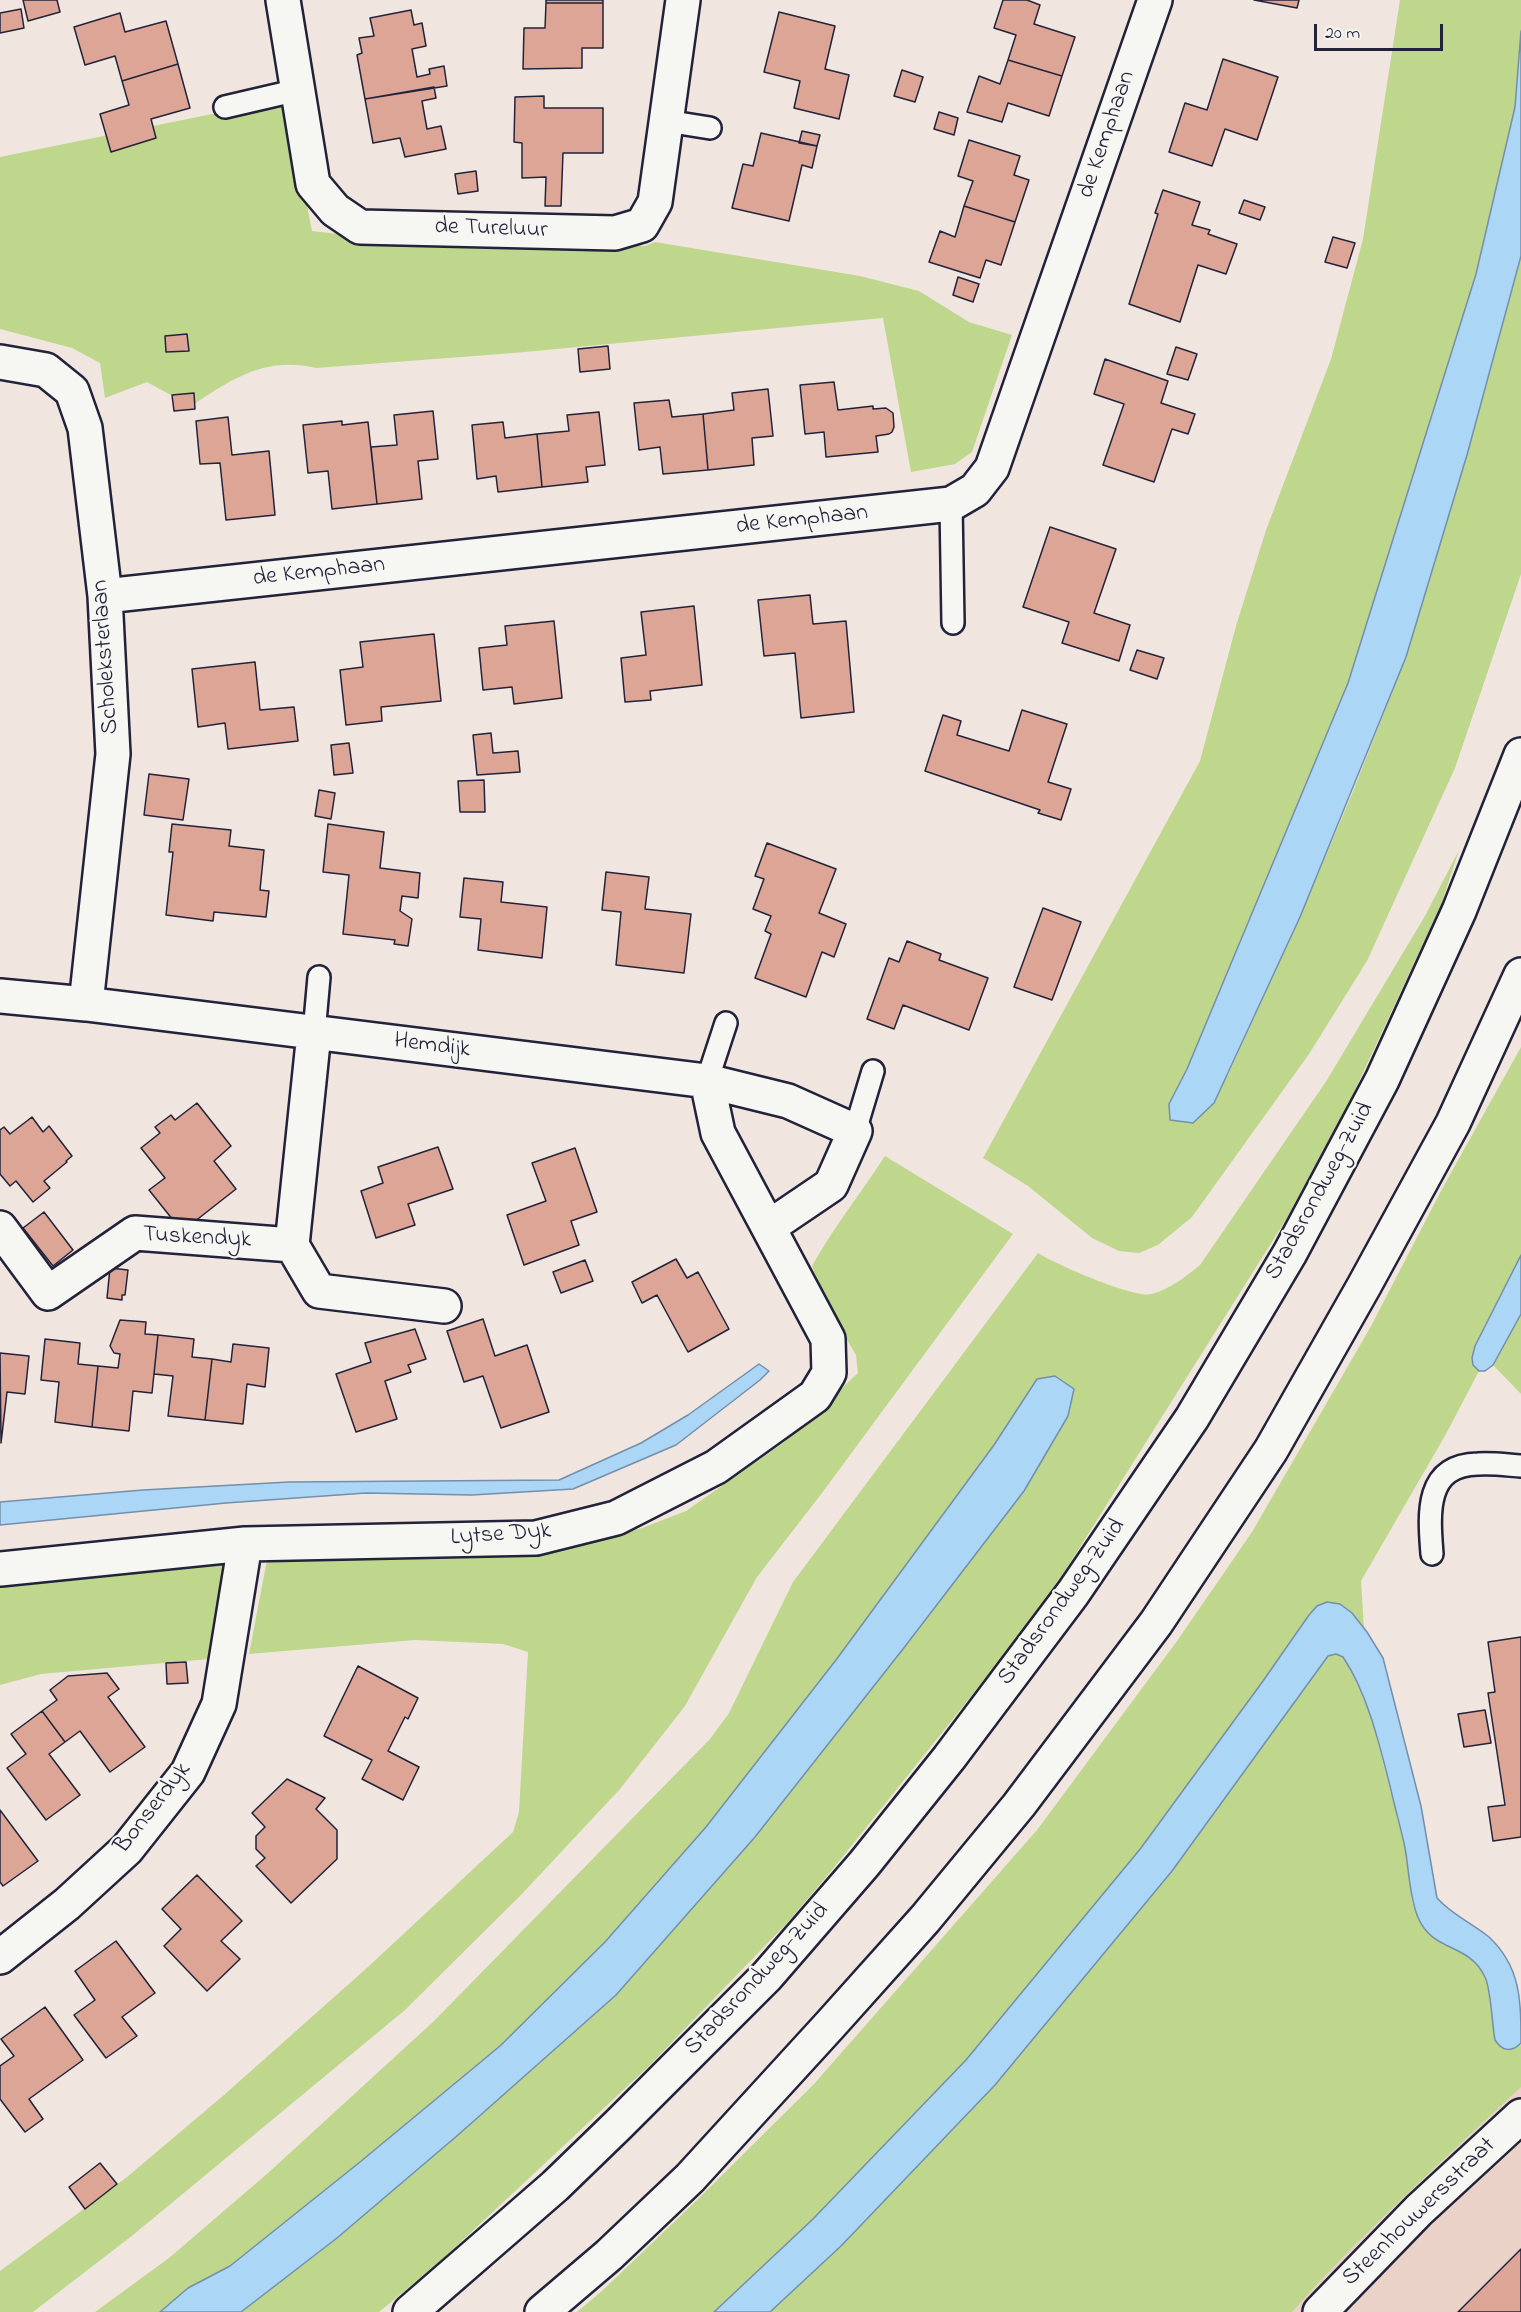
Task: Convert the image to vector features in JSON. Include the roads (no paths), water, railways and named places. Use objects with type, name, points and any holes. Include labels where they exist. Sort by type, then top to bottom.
[{"type":"street","name":"de Tureluur","points":[[283,0],[314,184],[335,210],[360,226],[615,233],[642,225],[655,202],[683,0]]},
{"type":"street","name":"de Kemphaan","points":[[105,596],[951,504],[975,490],[992,468],[1155,0]]},
{"type":"street","name":"Scholeksterlaan","points":[[0,362],[46,370],[72,391],[85,428],[105,596],[113,754],[86,1004]]},
{"type":"street","name":"Stadsrondweg-Zuid","points":[[410,2312],[555,2186],[767,1976],[864,1864],[950,1758],[1073,1593],[1192,1418],[1290,1252],[1382,1080],[1459,911],[1521,755]]},
{"type":"street","points":[[542,2312],[609,2255],[690,2178],[862,1990],[925,1919],[1019,1805],[1155,1623],[1271,1450],[1364,1286],[1453,1123],[1521,975]]},
{"type":"street","name":"Hemdijk","points":[[0,996],[86,1004],[707,1081],[788,1101],[855,1131]]},
{"type":"street","points":[[314,1033],[292,1245],[319,1291],[444,1306]]},
{"type":"street","name":"Lytse Dyk","points":[[0,1569],[245,1544],[536,1538],[616,1518],[716,1467],[815,1396],[829,1373],[828,1339],[718,1133],[707,1081]]},
{"type":"street","points":[[769,1227],[831,1185],[855,1131]]},
{"type":"street","points":[[0,1228],[48,1293],[31,1299],[0,1267]]},
{"type":"street","name":"Tuskendyk","points":[[48,1293],[135,1233],[292,1245]]},
{"type":"street","name":"Bonserdyk","points":[[0,1957],[66,1904],[127,1849],[188,1772],[219,1704],[245,1544]]},
{"type":"street","name":"Steenhouwersstraat","points":[[1320,2312],[1419,2211],[1521,2116]]},
{"type":"lane","points":[[225,107],[298,90]]},
{"type":"lane","points":[[666,121],[710,128]]},
{"type":"lane","points":[[951,504],[953,623]]},
{"type":"lane","points":[[314,1033],[319,977]]},
{"type":"lane","points":[[707,1081],[726,1023]]},
{"type":"lane","points":[[855,1131],[873,1071]]},
{"type":"lane","points":[[1432,1554],[1431,1504],[1435,1489],[1445,1475],[1460,1467],[1478,1464],[1521,1466]]},
{"type":"water","points":[[1521,31],[1521,256],[1467,455],[1406,657],[1300,917],[1214,1103],[1193,1123],[1170,1120],[1169,1104],[1187,1069],[1348,683],[1476,274],[1515,107]]},
{"type":"water","points":[[1521,1255],[1521,1314],[1493,1365],[1485,1371],[1479,1371],[1473,1365],[1475,1346]]},
{"type":"water","points":[[759,1364],[769,1371],[676,1445],[573,1489],[472,1495],[366,1493],[226,1503],[0,1525],[0,1502],[143,1490],[289,1482],[559,1480],[641,1443],[688,1415]]},
{"type":"water","points":[[1055,1376],[1074,1389],[1068,1416],[1024,1491],[755,1837],[616,1995],[458,2135],[337,2238],[241,2312],[160,2312],[188,2288],[230,2266],[500,2046],[605,1942],[706,1827],[836,1660],[994,1445],[1037,1379]]},
{"type":"water","points":[[1327,1602],[1340,1604],[1352,1613],[1383,1658],[1421,1806],[1437,1898],[1489,1937],[1508,1960],[1517,1985],[1521,2043],[1510,2049],[1498,2044],[1495,2040],[1489,1990],[1485,1977],[1469,1958],[1432,1936],[1417,1915],[1403,1841],[1372,1721],[1360,1687],[1343,1657],[1336,1654],[1328,1656],[1172,1871],[995,2085],[841,2246],[770,2312],[714,2312],[813,2219],[966,2060],[1141,1848],[1309,1615],[1317,1606]]}]
